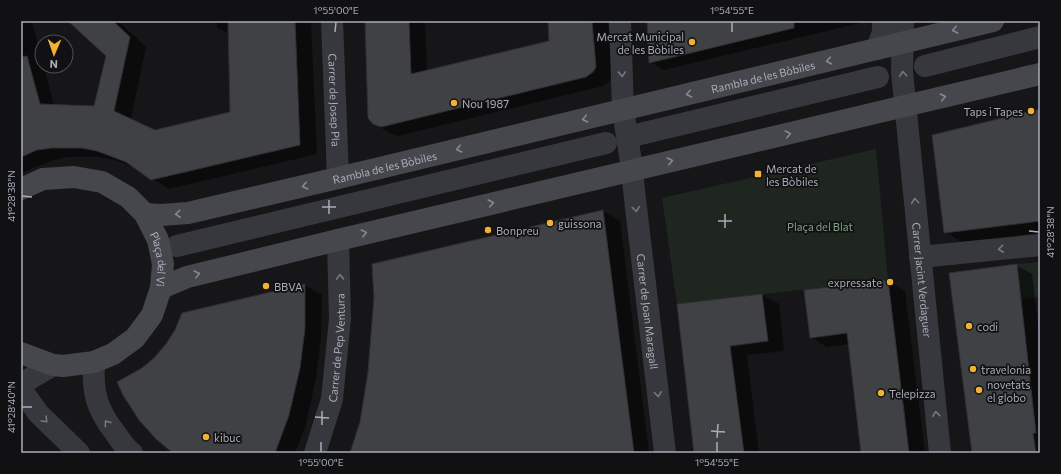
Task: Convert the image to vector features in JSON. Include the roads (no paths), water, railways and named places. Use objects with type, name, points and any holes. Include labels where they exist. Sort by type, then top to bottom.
[{"type":"main road","name":"Rambla de les Bòbiles","points":[[145,214],[160,216],[188,213],[993,21]]},
{"type":"main road","points":[[161,288],[187,277],[338,240],[1040,74]]},
{"type":"main road","name":"Plaça del Vi","points":[[21,189],[43,179],[74,177],[102,182],[128,197],[145,214],[158,240],[163,264],[161,288],[152,315],[135,338],[113,354],[94,362],[53,365],[21,353]]},
{"type":"street","name":"Carrer de Josep Pla","points":[[332,21],[338,178]]},
{"type":"street","points":[[620,21],[623,110],[632,170]]},
{"type":"street","points":[[877,49],[883,32],[883,21]]},
{"type":"street","points":[[903,21],[902,72],[906,106]]},
{"type":"street","points":[[925,66],[1040,37]]},
{"type":"street","points":[[636,135],[878,77]]},
{"type":"street","name":"Carrer Jacint Verdaguer","points":[[906,106],[940,453]]},
{"type":"street","points":[[177,246],[606,143]]},
{"type":"street","name":"Carrer de Joan Maragall","points":[[632,170],[666,453]]},
{"type":"street","name":"Carrer de Pep Ventura","points":[[315,453],[332,399],[340,319],[338,240]]},
{"type":"street","points":[[920,257],[1040,245]]},
{"type":"street","points":[[94,362],[94,389],[104,418],[127,449],[132,453]]},
{"type":"street","points":[[21,384],[53,365]]},
{"type":"street","points":[[21,389],[38,413],[79,453]]},
{"type":"place","name":"Mercat Municipal de les Bòbiles","points":[[692,42]]},
{"type":"place","name":"Nou 1987","points":[[454,103]]},
{"type":"place","name":"Taps i Tapes","points":[[1031,111]]},
{"type":"place","name":"Mercat de les Bòbiles","points":[[758,174]]},
{"type":"place","name":"guissona","points":[[550,223]]},
{"type":"place","name":"Bonpreu","points":[[488,230]]},
{"type":"place","name":"expressate","points":[[890,282]]},
{"type":"place","name":"BBVA","points":[[266,286]]},
{"type":"place","name":"codi","points":[[969,326]]},
{"type":"place","name":"travelonia","points":[[973,369]]},
{"type":"place","name":"novetats el globo","points":[[979,390]]},
{"type":"place","name":"Telepizza","points":[[881,393]]},
{"type":"place","name":"kibuc","points":[[206,437]]},
{"type":"park label","name":"Plaça del Blat","points":[[820,226]]}]
